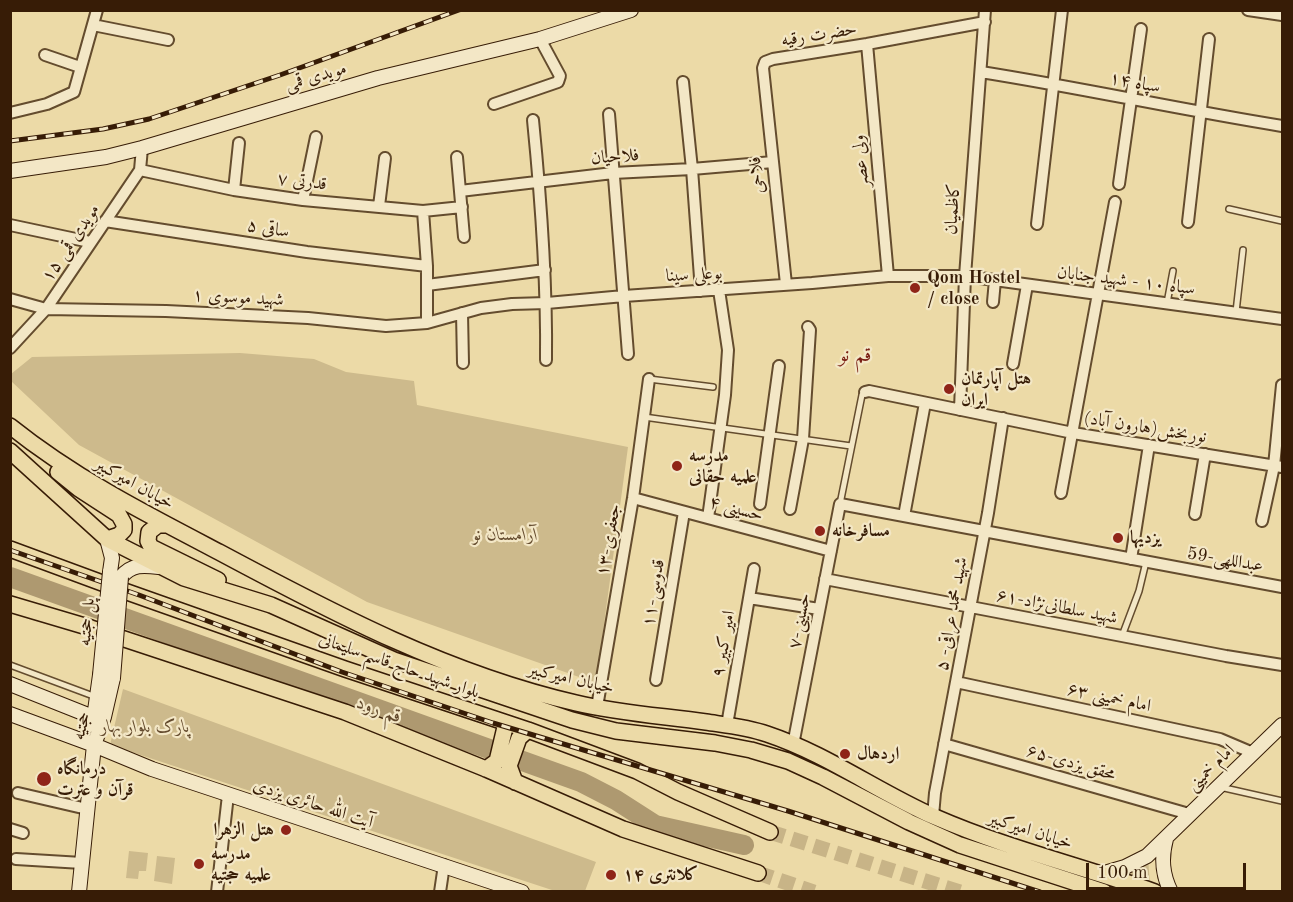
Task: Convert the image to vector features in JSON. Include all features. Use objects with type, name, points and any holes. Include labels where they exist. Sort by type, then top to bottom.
[{"type":"main road","name":"مویدی قمی","points":[[10,171],[106,158],[378,78],[540,39],[631,10]]},
{"type":"main road","name":"خیابان امیرکبیر","points":[[15,430],[90,483],[338,615],[397,642],[507,684],[576,704],[756,730],[856,774],[933,816],[990,840],[1155,891]]},
{"type":"main road","points":[[15,430],[48,463],[79,489],[123,518],[124,530],[119,535],[107,539]]},
{"type":"main road","name":"خیابان امیرکبیر","points":[[10,451],[107,539],[184,578],[271,605],[394,660],[572,720],[616,731],[724,744],[788,761],[960,845],[1104,891]]},
{"type":"main road","points":[[167,525],[158,525],[149,532],[148,541],[157,552],[271,605]]},
{"type":"main road","name":"پل حجتیه","points":[[106,676],[116,575],[107,539]]},
{"type":"main road","name":"بلوار شهید حاج قاسم سلیمانی","points":[[10,549],[514,731],[637,771],[678,792],[770,832]]},
{"type":"main road","points":[[116,575],[137,566],[159,567]]},
{"type":"main road","points":[[10,604],[91,628],[498,765],[515,783],[623,830],[758,873]]},
{"type":"main road","name":"حجتیه","points":[[79,891],[94,745],[93,717],[96,697],[106,676]]},
{"type":"main road","name":"حجتیه","points":[[94,745],[104,717],[106,676]]},
{"type":"main road","points":[[10,684],[93,717]]},
{"type":"main road","name":"آیت الله‌ حائری‌ یزدی","points":[[10,714],[152,769],[522,891]]},
{"type":"main road","name":"امام خمینی","points":[[1101,874],[1125,867],[1147,856],[1282,725]]},
{"type":"main road","points":[[498,765],[514,731]]},
{"type":"main road","points":[[498,765],[515,783]]},
{"type":"main road","points":[[1166,839],[1162,854],[1163,870],[1171,891]]},
{"type":"street","points":[[10,113],[47,104],[74,92],[97,10]]},
{"type":"street","points":[[1037,224],[1062,10]]},
{"type":"street","points":[[1248,10],[1282,15]]},
{"type":"street","name":"حضرت رقیه","points":[[765,63],[773,59],[867,44],[985,16]]},
{"type":"street","name":"کاظمیان","points":[[960,410],[965,276],[985,16]]},
{"type":"street","points":[[93,25],[168,40]]},
{"type":"street","points":[[1119,183],[1133,99],[1141,29]]},
{"type":"street","points":[[494,104],[558,82],[560,76],[540,39]]},
{"type":"street","points":[[1188,222],[1209,39]]},
{"type":"street","name":"ولی عصر","points":[[867,44],[888,276]]},
{"type":"street","points":[[45,55],[81,67]]},
{"type":"street","name":"فلاحی","points":[[765,63],[763,68],[786,284]]},
{"type":"street","name":"سپاه ۱۴","points":[[981,72],[1054,83],[1282,126]]},
{"type":"street","points":[[683,82],[701,291]]},
{"type":"street","points":[[609,114],[628,354]]},
{"type":"street","points":[[533,120],[547,303],[546,360]]},
{"type":"street","points":[[303,200],[316,138]]},
{"type":"street","points":[[234,190],[238,143]]},
{"type":"street","name":"مویدی قمی ۱۵","points":[[10,348],[46,309],[140,170],[142,148]]},
{"type":"street","points":[[457,157],[464,237]]},
{"type":"street","points":[[379,206],[385,158]]},
{"type":"street","name":"فلاحیان","points":[[460,191],[614,173],[773,162]]},
{"type":"street","name":"قدرتی ۷","points":[[140,170],[234,190],[303,200],[423,211],[462,207]]},
{"type":"street","points":[[1061,493],[1115,202]]},
{"type":"street","points":[[423,211],[427,266],[427,323]]},
{"type":"street","name":"ساقی ۵","points":[[105,222],[307,252],[427,266]]},
{"type":"street","points":[[10,225],[90,242]]},
{"type":"street","points":[[427,285],[545,270]]},
{"type":"street","name":"بوعلی سینا","points":[[427,323],[462,312],[512,304],[888,276],[965,276]]},
{"type":"street","name":"سپاه ۱۰ - شهید جنابان","points":[[965,276],[1282,318]]},
{"type":"street","points":[[993,302],[995,280]]},
{"type":"street","points":[[1013,364],[1027,285]]},
{"type":"street","points":[[708,518],[721,428],[728,350],[719,290]]},
{"type":"street","name":"شهید موسوی ۱","points":[[10,299],[46,309],[166,311],[308,318],[386,326],[427,323]]},
{"type":"street","points":[[462,312],[463,363]]},
{"type":"street","points":[[790,509],[803,439],[810,357],[808,327]]},
{"type":"street","points":[[760,504],[779,366]]},
{"type":"street","name":"جعفری-۱۳","points":[[597,707],[633,498],[649,379]]},
{"type":"street","points":[[1262,520],[1278,466],[1282,385]]},
{"type":"street","name":"نوربخش(هارون آباد)","points":[[865,392],[1073,433],[1278,466]]},
{"type":"street","points":[[904,516],[925,403]]},
{"type":"street","name":"شهید محمد عراقی- ۵","points":[[933,816],[944,744],[1004,418]]},
{"type":"street","points":[[1131,559],[1149,445]]},
{"type":"street","points":[[1195,514],[1205,454]]},
{"type":"street","name":"حسینی ۴","points":[[633,498],[831,551]]},
{"type":"street","name":"عبداللهی-59","points":[[840,504],[1282,587]]},
{"type":"street","name":"حسینی-۷","points":[[793,745],[840,504]]},
{"type":"street","name":"قدوسی-۱۱","points":[[656,681],[684,512]]},
{"type":"street","name":"امیر کبیر ۹","points":[[727,725],[754,569]]},
{"type":"street","name":"شهید سلطانی‌نژاد-۶۱","points":[[825,579],[1282,665]]},
{"type":"street","points":[[749,598],[819,609]]},
{"type":"street","name":"امام خمینی ۶۳","points":[[956,682],[1220,739],[1253,753]]},
{"type":"street","name":"محقق یزدی-۶۵","points":[[944,744],[1189,814]]},
{"type":"street","points":[[18,793],[87,809]]},
{"type":"street","points":[[217,891],[228,795]]},
{"type":"street","points":[[10,829],[23,833]]},
{"type":"street","points":[[16,859],[82,863]]},
{"type":"street","points":[[440,891],[444,865]]},
{"type":"lane","points":[[1229,209],[1282,221]]},
{"type":"lane","points":[[1236,312],[1242,249]]},
{"type":"lane","points":[[1167,303],[1173,271]]},
{"type":"lane","points":[[649,379],[713,387]]},
{"type":"lane","points":[[840,504],[862,395],[865,392]]},
{"type":"lane","points":[[644,417],[851,446]]},
{"type":"lane","points":[[1122,636],[1139,591],[1146,562]]},
{"type":"lane","points":[[10,665],[96,697]]},
{"type":"lane","points":[[1218,787],[1282,801]]},
{"type":"green space","name":"آرامستان نو","points":[[240,353],[314,359],[346,372],[414,381],[417,405],[628,447],[596,683],[367,602],[79,445],[11,381],[11,374],[32,357]]},
{"type":"green space","name":"پارک بلوار بهار","points":[[123,689],[596,862],[585,891],[555,891],[110,745]]},
{"type":"green space","points":[[129,851],[148,853],[146,871],[139,871],[138,879],[126,878]]},
{"type":"green space","points":[[157,856],[175,858],[172,884],[154,881]]},
{"type":"green space","points":[[1148,857],[1150,885],[1118,873]]},
{"type":"waterway","name":"قم رود","points":[[10,577],[581,782],[616,800],[655,825],[744,845]]},
{"type":"tunnel","points":[[770,832],[960,892]]},
{"type":"tunnel","points":[[758,873],[814,892]]},
{"type":"railway","points":[[10,141],[103,129],[149,119],[280,75],[459,10]]},
{"type":"railway","points":[[10,550],[139,595],[342,672],[493,723],[788,811],[1040,892]]},
{"type":"place","name":"Qom Hostel / close","points":[[915,288]]},
{"type":"place","name":"هتل آپارتمان ایران","points":[[949,389]]},
{"type":"place","name":"مدرسه علمیه حقانی","points":[[677,466]]},
{"type":"place","name":"مسافرخانه","points":[[820,531]]},
{"type":"place","name":"یزدیها","points":[[1118,538]]},
{"type":"place","name":"اردهال","points":[[845,754]]},
{"type":"place","name":"درمانگاه قرآن و عترت","points":[[44,779]]},
{"type":"place","name":"هتل الزهرا","points":[[286,830]]},
{"type":"place","name":"مدرسه علمیه حجتیه","points":[[199,864]]},
{"type":"place","name":"کلانتری ۱۴","points":[[611,875]]},
{"type":"district","name":"قم نو","points":[[855,356]]}]
